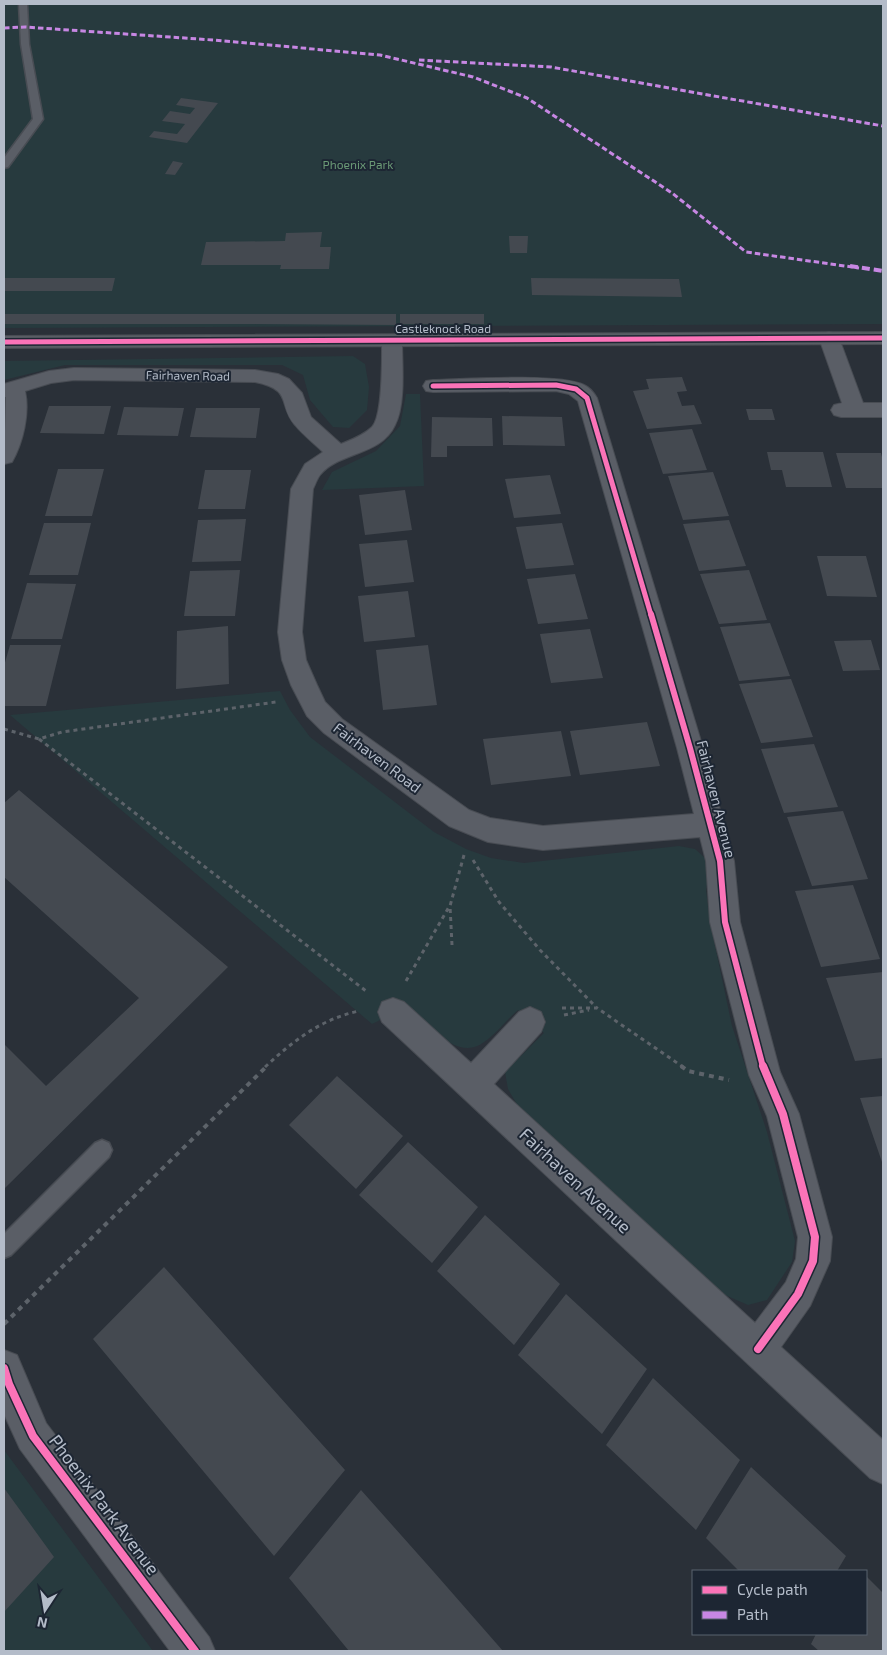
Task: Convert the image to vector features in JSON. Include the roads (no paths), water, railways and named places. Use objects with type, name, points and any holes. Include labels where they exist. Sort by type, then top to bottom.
[{"type":"main road","name":"Castleknock Road","points":[[4,342],[883,338]]},
{"type":"street","points":[[829,338],[848,410],[883,410]]},
{"type":"street","name":"Fairhaven Road","points":[[392,341],[390,408],[385,426],[371,438],[338,454],[314,469],[302,489],[290,632],[294,660],[316,709],[333,726],[459,818],[488,830],[543,838],[710,824]]},
{"type":"street","name":"Fairhaven Road","points":[[9,389],[49,377],[74,374],[255,376],[271,379],[282,384],[292,393],[302,420],[338,454]]},
{"type":"street","name":"Fairhaven Avenue","points":[[433,386],[556,385],[576,389],[586,398],[690,748],[720,861],[725,922],[765,1076],[783,1114],[815,1237],[813,1260],[798,1294],[758,1349]]},
{"type":"street","points":[[4,457],[18,403],[9,389]]},
{"type":"street","name":"Fairhaven Avenue","points":[[390,1009],[883,1464]]},
{"type":"street","points":[[471,1085],[530,1022]]},
{"type":"street","name":"Phoenix Park Avenue","points":[[4,1368],[9,1384],[33,1436],[195,1651]]},
{"type":"lane","points":[[4,165],[38,119],[25,44],[23,4]]},
{"type":"lane","points":[[4,1248],[102,1150]]},
{"type":"park label","name":"Phoenix Park","points":[[358,165]]}]
